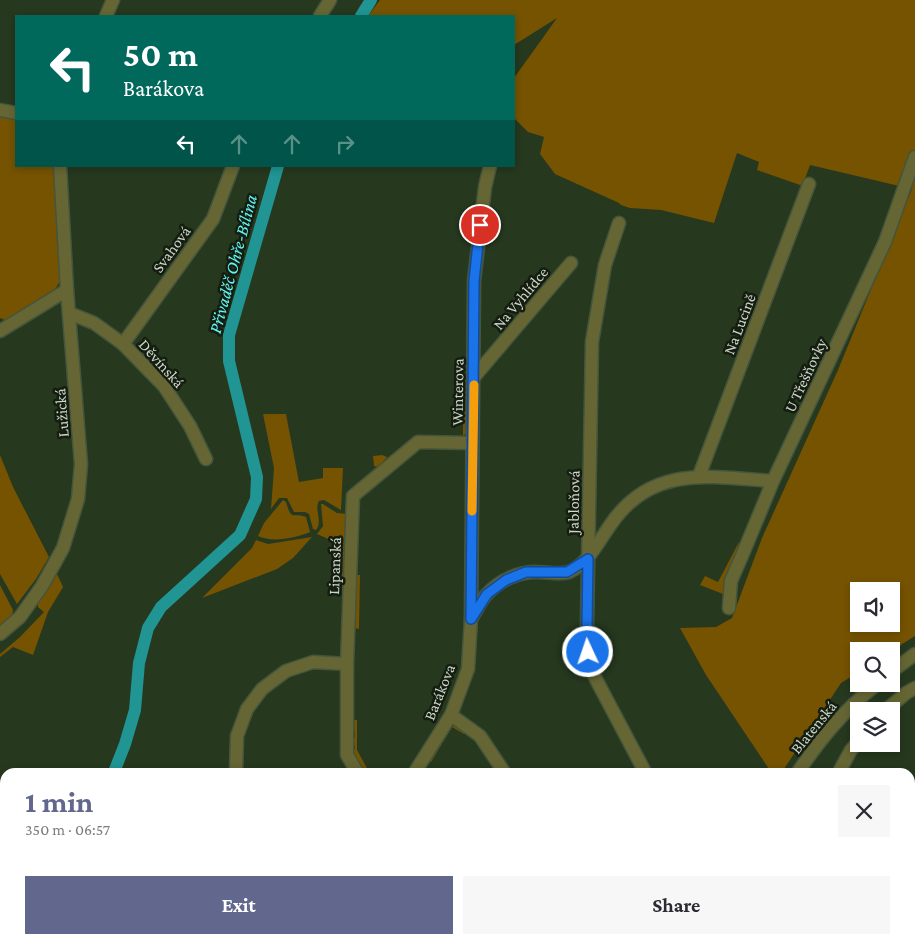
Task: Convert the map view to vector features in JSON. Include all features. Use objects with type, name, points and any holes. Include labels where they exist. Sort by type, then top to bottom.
[{"type":"street","points":[[106,15],[113,0]]},
{"type":"street","points":[[321,15],[330,0]]},
{"type":"street","points":[[0,110],[15,113]]},
{"type":"street","name":"U Třešňovky","points":[[729,608],[731,581],[773,481],[885,242],[915,157]]},
{"type":"street","name":"Lužická","points":[[0,634],[20,617],[42,586],[63,548],[78,500],[80,464],[60,167]]},
{"type":"street","name":"Svahová","points":[[123,344],[213,219],[233,167]]},
{"type":"street","name":"Winterova","points":[[471,619],[474,281],[485,187],[490,167]]},
{"type":"street","name":"Na Lucině","points":[[699,476],[809,184]]},
{"type":"street","name":"Jabloňová","points":[[619,223],[605,265],[592,342],[587,625],[589,666],[643,768]]},
{"type":"street","name":"Na Vyhlídce","points":[[474,377],[571,263]]},
{"type":"street","points":[[0,331],[67,290]]},
{"type":"street","name":"Děvínská","points":[[69,313],[94,323],[123,344],[164,386],[190,426],[206,459]]},
{"type":"street","name":"Lipanská","points":[[355,768],[347,755],[347,664],[353,496],[418,442],[472,443]]},
{"type":"street","name":"Barákova","points":[[418,768],[451,715],[468,670],[471,619],[487,594],[506,580],[526,572],[567,572],[588,559],[612,521],[639,494],[683,477],[699,476],[773,481]]},
{"type":"street","points":[[900,665],[915,654]]},
{"type":"street","points":[[236,768],[237,736],[247,709],[262,689],[286,671],[313,662],[347,664]]},
{"type":"street","points":[[896,702],[910,691]]},
{"type":"street","name":"Blatenská","points":[[801,768],[818,742],[867,692]]},
{"type":"street","points":[[451,715],[480,736],[501,768]]},
{"type":"street","points":[[841,768],[850,752]]},
{"type":"shaded area","points":[[380,0],[915,0],[915,636],[900,645],[900,642],[850,642],[850,678],[841,683],[785,768],[768,768],[706,675],[680,628],[716,627],[732,618],[762,538],[838,370],[912,189],[810,165],[803,184],[800,185],[757,170],[759,162],[737,153],[714,223],[661,210],[630,208],[555,174],[540,154],[544,137],[528,132],[515,119],[515,77],[557,18],[515,44],[515,15],[369,15]]},
{"type":"shaded area","points":[[0,116],[15,118],[15,167],[54,167],[60,280],[45,299],[7,321],[0,318]]},
{"type":"shaded area","points":[[463,380],[468,380],[467,432],[463,436]]},
{"type":"shaded area","points":[[263,414],[286,414],[299,482],[323,478],[323,468],[343,468],[341,510],[324,500],[319,501],[317,508],[319,523],[316,530],[313,529],[309,514],[294,512],[287,498],[279,498],[271,509],[274,468]]},
{"type":"shaded area","points":[[0,455],[13,487],[49,557],[36,579],[17,604],[0,574]]},
{"type":"shaded area","points":[[382,455],[387,457],[379,467],[374,466],[373,456]]},
{"type":"shaded area","points":[[283,500],[286,502],[291,514],[306,517],[310,532],[284,539],[270,539],[258,536],[264,523]]},
{"type":"shaded area","points":[[321,504],[337,513],[347,514],[346,595],[342,595],[342,545],[317,534],[323,526]]},
{"type":"shaded area","points":[[312,537],[293,558],[277,569],[202,598],[252,548],[256,540],[268,544]]},
{"type":"shaded area","points":[[739,542],[737,562],[723,594],[700,585],[705,576],[718,582]]},
{"type":"shaded area","points":[[57,574],[63,587],[48,612],[33,655],[13,647],[0,657],[0,654],[20,637],[44,612],[38,607],[38,602]]},
{"type":"shaded area","points":[[356,575],[360,575],[359,629],[355,628]]},
{"type":"shaded area","points":[[0,585],[13,610],[12,615],[0,626]]},
{"type":"shaded area","points":[[351,720],[357,720],[357,750],[367,768],[360,768],[352,750],[355,749],[351,739],[355,737],[354,725]]},
{"type":"shaded area","points":[[451,724],[465,732],[464,734],[452,727],[431,762],[429,760]]},
{"type":"waterway","name":"Přivaděč Ohře-Bílina","points":[[362,15],[371,0]]},
{"type":"waterway","name":"Přivaděč Ohře-Bílina","points":[[116,768],[135,710],[139,663],[148,628],[161,607],[240,535],[256,499],[257,477],[229,361],[229,335],[278,167]]},
{"type":"slow traffic","points":[[472,511],[474,385]]},
{"type":"route","points":[[480,225],[474,281],[471,619],[487,594],[506,580],[526,572],[567,572],[588,559],[588,652]]}]
